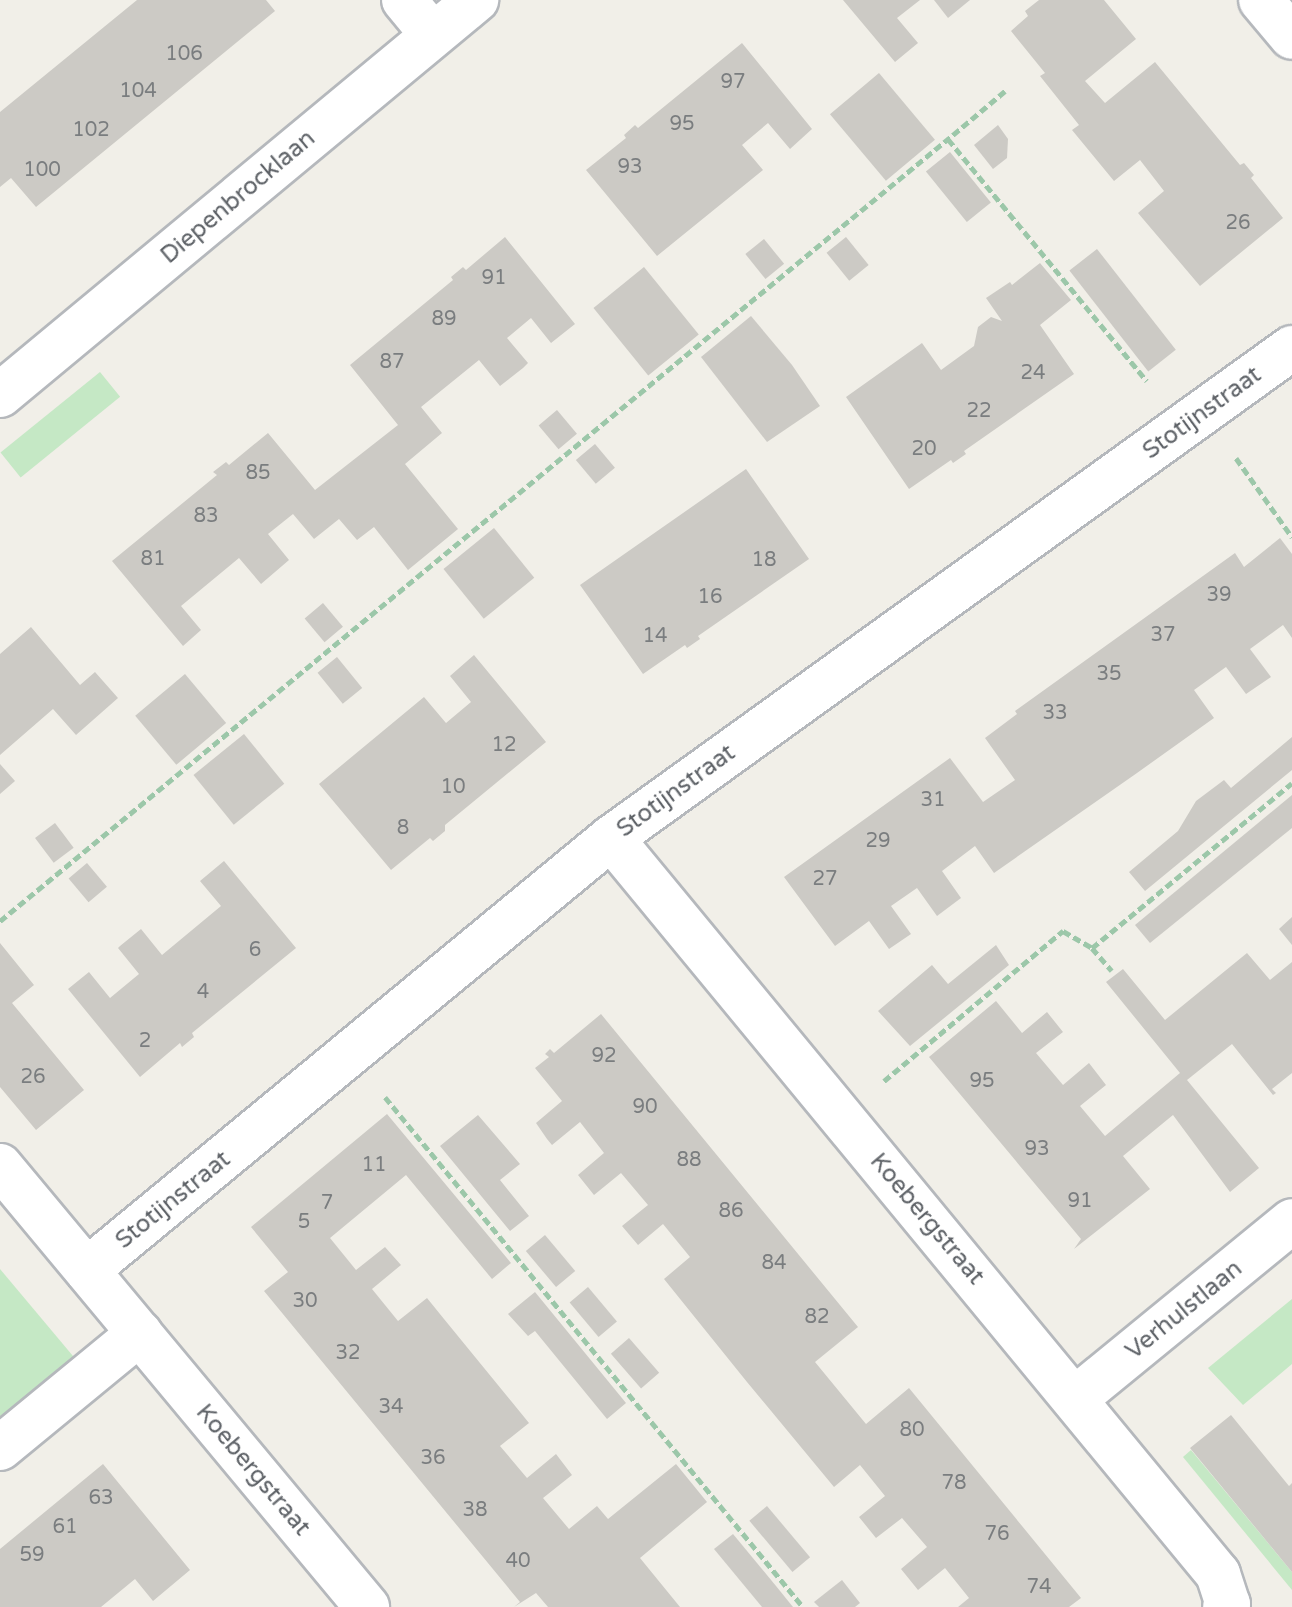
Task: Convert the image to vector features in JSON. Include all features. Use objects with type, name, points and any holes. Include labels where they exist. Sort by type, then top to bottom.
[{"type":"street","points":[[404,0],[433,35]]},
{"type":"street","name":"Diepenbrocklaan","points":[[0,395],[476,0]]},
{"type":"street","points":[[1261,0],[1292,37]]},
{"type":"street","name":"Stotijnstraat","points":[[87,1270],[611,838],[1292,348]]},
{"type":"street","name":"Koebergstraat","points":[[611,838],[1076,1398],[1218,1574],[1232,1606]]},
{"type":"street","name":"Koebergstraat","points":[[0,1166],[367,1607]]},
{"type":"street","name":"Verhulstlaan","points":[[1076,1398],[1292,1221]]},
{"type":"street","points":[[0,1448],[140,1333]]},
{"type":"path","points":[[0,921],[1005,91]]},
{"type":"path","points":[[948,139],[1292,537]]},
{"type":"path","points":[[1092,948],[1292,783]]},
{"type":"path","points":[[842,1117],[1063,931],[1092,948],[1112,971]]},
{"type":"path","points":[[350,1054],[803,1607]]},
{"type":"green space","points":[[100,372],[120,397],[21,477],[1,453]]},
{"type":"green space","points":[[0,1269],[78,1362],[0,1427]]},
{"type":"green space","points":[[1292,1299],[1292,1364],[1243,1405],[1208,1368]]},
{"type":"green space","points":[[1191,1450],[1292,1572],[1292,1590],[1183,1457]]},
{"type":"building","points":[[137,0],[266,0],[275,11],[36,207],[11,178],[0,187],[0,112]]},
{"type":"building","points":[[843,0],[920,0],[897,18],[918,43],[895,62]]},
{"type":"building","points":[[934,0],[970,0],[948,18]]},
{"type":"building","points":[[1039,0],[1104,0],[1136,39],[1085,81],[1105,103],[1155,62],[1240,165],[1244,163],[1254,175],[1251,178],[1283,218],[1200,286],[1138,213],[1164,191],[1140,160],[1114,181],[1072,130],[1079,125],[1040,76],[1045,73],[1011,31],[1028,16],[1025,11]]},
{"type":"building","points":[[742,43],[812,129],[790,149],[768,123],[742,145],[763,170],[657,256],[586,170],[626,138],[624,135],[635,125],[638,128]]},
{"type":"building","points":[[879,73],[935,140],[886,181],[830,114]]},
{"type":"building","points":[[998,125],[1008,139],[1007,158],[993,169],[974,145]]},
{"type":"building","points":[[950,152],[991,203],[967,222],[926,172]]},
{"type":"building","points":[[505,237],[575,324],[551,343],[531,318],[507,338],[528,363],[523,368],[500,386],[479,360],[421,407],[442,433],[405,464],[458,529],[408,570],[374,527],[357,540],[339,519],[314,539],[293,514],[268,534],[289,560],[261,584],[239,558],[181,606],[201,630],[183,646],[112,561],[217,475],[213,472],[226,462],[229,465],[268,433],[315,490],[398,425],[350,365],[453,280],[451,277],[463,267],[466,270]]},
{"type":"building","points":[[846,237],[869,265],[849,281],[827,253]]},
{"type":"building","points":[[764,239],[784,264],[765,279],[745,254]]},
{"type":"building","points":[[1097,249],[1176,350],[1148,371],[1069,271]]},
{"type":"building","points":[[1040,263],[1071,300],[1040,325],[1074,374],[964,451],[966,454],[953,463],[951,460],[909,489],[846,397],[922,343],[941,370],[974,346],[978,327],[991,317],[1002,321],[986,298],[1010,282],[1012,285]]},
{"type":"building","points":[[644,267],[699,335],[648,376],[593,308]]},
{"type":"building","points":[[751,316],[792,365],[820,406],[767,442],[701,357]]},
{"type":"building","points":[[557,410],[577,434],[559,449],[539,425]]},
{"type":"building","points":[[595,444],[615,468],[596,484],[576,460]]},
{"type":"building","points":[[746,469],[809,559],[698,636],[700,639],[687,648],[685,645],[643,674],[580,585]]},
{"type":"building","points":[[494,528],[534,578],[484,619],[443,569]]},
{"type":"building","points":[[1280,538],[1292,554],[1292,638],[1283,625],[1250,649],[1271,677],[1246,694],[1226,667],[1194,690],[1214,718],[994,873],[975,846],[942,871],[961,898],[937,916],[917,888],[891,906],[911,934],[889,949],[869,921],[835,946],[784,877],[950,758],[983,802],[1015,780],[985,738],[1017,714],[1015,711],[1235,553],[1244,567]]},
{"type":"building","points":[[323,603],[343,627],[325,642],[305,618]]},
{"type":"building","points":[[31,627],[80,685],[95,672],[118,698],[76,735],[53,709],[0,755],[0,654]]},
{"type":"building","points":[[474,655],[546,742],[445,825],[445,831],[433,841],[430,838],[391,870],[319,784],[424,697],[446,723],[471,702],[450,676]]},
{"type":"building","points":[[337,657],[362,688],[343,704],[318,673]]},
{"type":"building","points":[[185,674],[226,723],[176,765],[135,716]]},
{"type":"building","points":[[244,734],[284,784],[234,825],[193,775]]},
{"type":"building","points":[[1292,737],[1292,770],[1145,891],[1129,872],[1178,831],[1196,801],[1224,780],[1231,788]]},
{"type":"building","points":[[0,764],[15,781],[0,794]]},
{"type":"building","points":[[1292,795],[1292,828],[1150,943],[1135,925]]},
{"type":"building","points":[[55,823],[74,848],[54,863],[35,838]]},
{"type":"building","points":[[224,861],[296,948],[192,1033],[194,1037],[182,1047],[180,1043],[140,1077],[68,989],[89,972],[110,998],[139,974],[118,948],[120,946],[141,929],[162,955],[221,906],[200,881]]},
{"type":"building","points":[[87,863],[107,887],[89,902],[69,878]]},
{"type":"building","points":[[1292,917],[1292,945],[1279,929]]},
{"type":"building","points":[[0,943],[34,985],[12,1003],[84,1090],[36,1130],[0,1087]]},
{"type":"building","points":[[996,945],[1009,965],[910,1046],[878,1011],[932,965],[948,984]]},
{"type":"building","points":[[1247,953],[1270,980],[1292,962],[1292,1073],[1272,1089],[1276,1093],[1273,1095],[1232,1044],[1187,1080],[1259,1168],[1230,1192],[1173,1115],[1123,1156],[1150,1189],[1074,1249],[1081,1239],[929,1057],[996,1001],[1022,1033],[1047,1012],[1063,1032],[1036,1053],[1063,1085],[1089,1063],[1106,1085],[1080,1106],[1105,1136],[1180,1073],[1106,982],[1123,969],[1165,1020]]},
{"type":"building","points":[[601,1014],[858,1327],[815,1362],[866,1424],[909,1388],[1081,1598],[1069,1607],[958,1607],[969,1598],[945,1568],[918,1590],[901,1569],[927,1547],[902,1518],[876,1538],[859,1517],[885,1496],[860,1465],[834,1487],[747,1382],[664,1279],[690,1257],[663,1224],[638,1245],[622,1226],[648,1205],[621,1173],[594,1195],[578,1175],[604,1153],[580,1122],[552,1145],[547,1139],[536,1123],[562,1101],[535,1068],[549,1057],[545,1054],[550,1049],[554,1053]]},
{"type":"building","points":[[387,1114],[511,1263],[492,1279],[406,1175],[330,1238],[356,1270],[385,1247],[401,1265],[372,1289],[398,1321],[427,1298],[529,1423],[500,1446],[527,1478],[556,1454],[572,1475],[543,1498],[569,1529],[597,1506],[608,1519],[676,1464],[707,1502],[640,1558],[680,1607],[548,1607],[536,1593],[514,1607],[520,1602],[264,1291],[288,1272],[251,1227]]},
{"type":"building","points":[[478,1115],[520,1164],[500,1180],[529,1216],[510,1231],[440,1146]]},
{"type":"building","points":[[545,1235],[575,1271],[556,1287],[526,1251]]},
{"type":"building","points":[[588,1287],[617,1321],[599,1337],[570,1302]]},
{"type":"building","points":[[535,1292],[626,1403],[607,1419],[535,1331],[528,1336],[508,1314]]},
{"type":"building","points":[[629,1338],[659,1373],[641,1388],[611,1354]]},
{"type":"building","points":[[1231,1415],[1289,1486],[1292,1483],[1292,1572],[1190,1448]]},
{"type":"building","points":[[103,1464],[190,1570],[153,1601],[135,1579],[101,1607],[0,1607],[0,1549]]},
{"type":"building","points":[[767,1506],[810,1557],[792,1572],[749,1521]]},
{"type":"building","points":[[733,1534],[793,1607],[762,1607],[714,1549]]},
{"type":"building","points":[[842,1580],[860,1603],[855,1607],[819,1607],[814,1602]]}]
